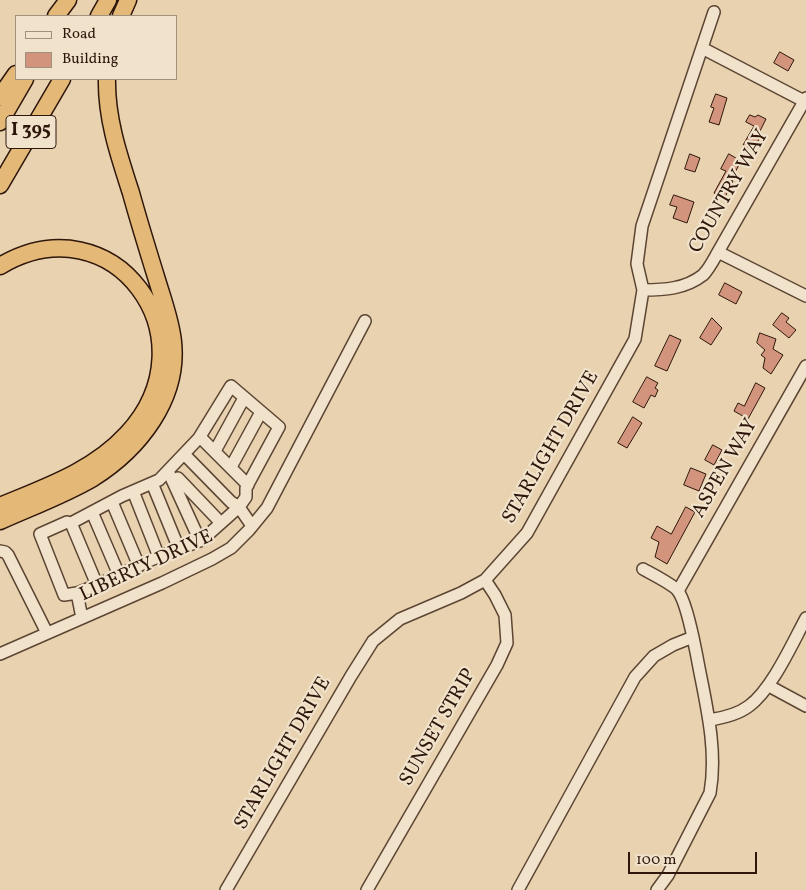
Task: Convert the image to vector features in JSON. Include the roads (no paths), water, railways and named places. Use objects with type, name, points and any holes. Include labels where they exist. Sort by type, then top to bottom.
[{"type":"highway","points":[[57,15],[69,0]]},
{"type":"highway","points":[[62,15],[69,0]]},
{"type":"highway","points":[[100,15],[108,0]]},
{"type":"highway","points":[[122,15],[128,0]]},
{"type":"highway","points":[[0,97],[15,75]]},
{"type":"highway","name":"I 395","points":[[0,122],[24,80]]},
{"type":"highway","name":"I 395","points":[[0,185],[61,80]]},
{"type":"highway","points":[[0,521],[68,491],[113,464],[130,448],[159,411],[170,382],[174,358],[170,324],[117,146],[109,111],[107,80]]},
{"type":"highway","points":[[0,266],[25,254],[52,248],[80,251],[106,261],[130,278],[144,296],[158,324],[162,354],[159,375],[152,398],[136,423],[117,445],[76,474],[0,506]]},
{"type":"street","name":"STARLIGHT DRIVE","points":[[226,890],[373,641],[400,619],[461,593],[485,580],[527,533],[635,339],[643,290],[637,264],[642,226],[714,12]]},
{"type":"street","points":[[702,48],[805,100]]},
{"type":"street","name":"COUNTRY WAY","points":[[643,290],[665,290],[682,286],[704,274],[805,100]]},
{"type":"street","points":[[718,252],[806,296]]},
{"type":"street","name":"LIBERTY DRIVE","points":[[0,654],[201,564],[231,548],[267,508],[365,320]]},
{"type":"street","name":"ASPEN WAY","points":[[678,590],[806,366]]},
{"type":"street","points":[[231,386],[261,412],[279,427],[248,485],[246,498],[239,507],[197,542],[77,593],[64,595],[40,534],[71,522],[159,480],[200,436],[231,386]]},
{"type":"street","points":[[214,451],[244,398]]},
{"type":"street","points":[[231,467],[261,412]]},
{"type":"street","points":[[200,436],[248,485]]},
{"type":"street","points":[[184,454],[231,502],[239,507],[252,526]]},
{"type":"street","points":[[168,471],[197,542],[201,564]]},
{"type":"street","points":[[173,482],[178,478],[221,523]]},
{"type":"street","points":[[152,483],[179,549]]},
{"type":"street","points":[[134,491],[159,557]]},
{"type":"street","points":[[112,502],[139,566]]},
{"type":"street","points":[[92,512],[119,575]]},
{"type":"street","points":[[71,522],[97,585]]},
{"type":"street","points":[[0,551],[8,555],[47,633]]},
{"type":"street","points":[[642,569],[678,590],[693,637],[709,720],[712,778],[710,793],[668,876],[657,890]]},
{"type":"street","name":"SUNSET STRIP","points":[[366,890],[497,665],[507,643],[505,615],[485,580]]},
{"type":"street","points":[[77,593],[82,618]]},
{"type":"street","points":[[709,720],[727,717],[749,706],[768,686],[806,618]]},
{"type":"street","points":[[518,890],[635,677],[654,656],[673,645],[693,637]]},
{"type":"street","points":[[768,686],[806,706]]}]
